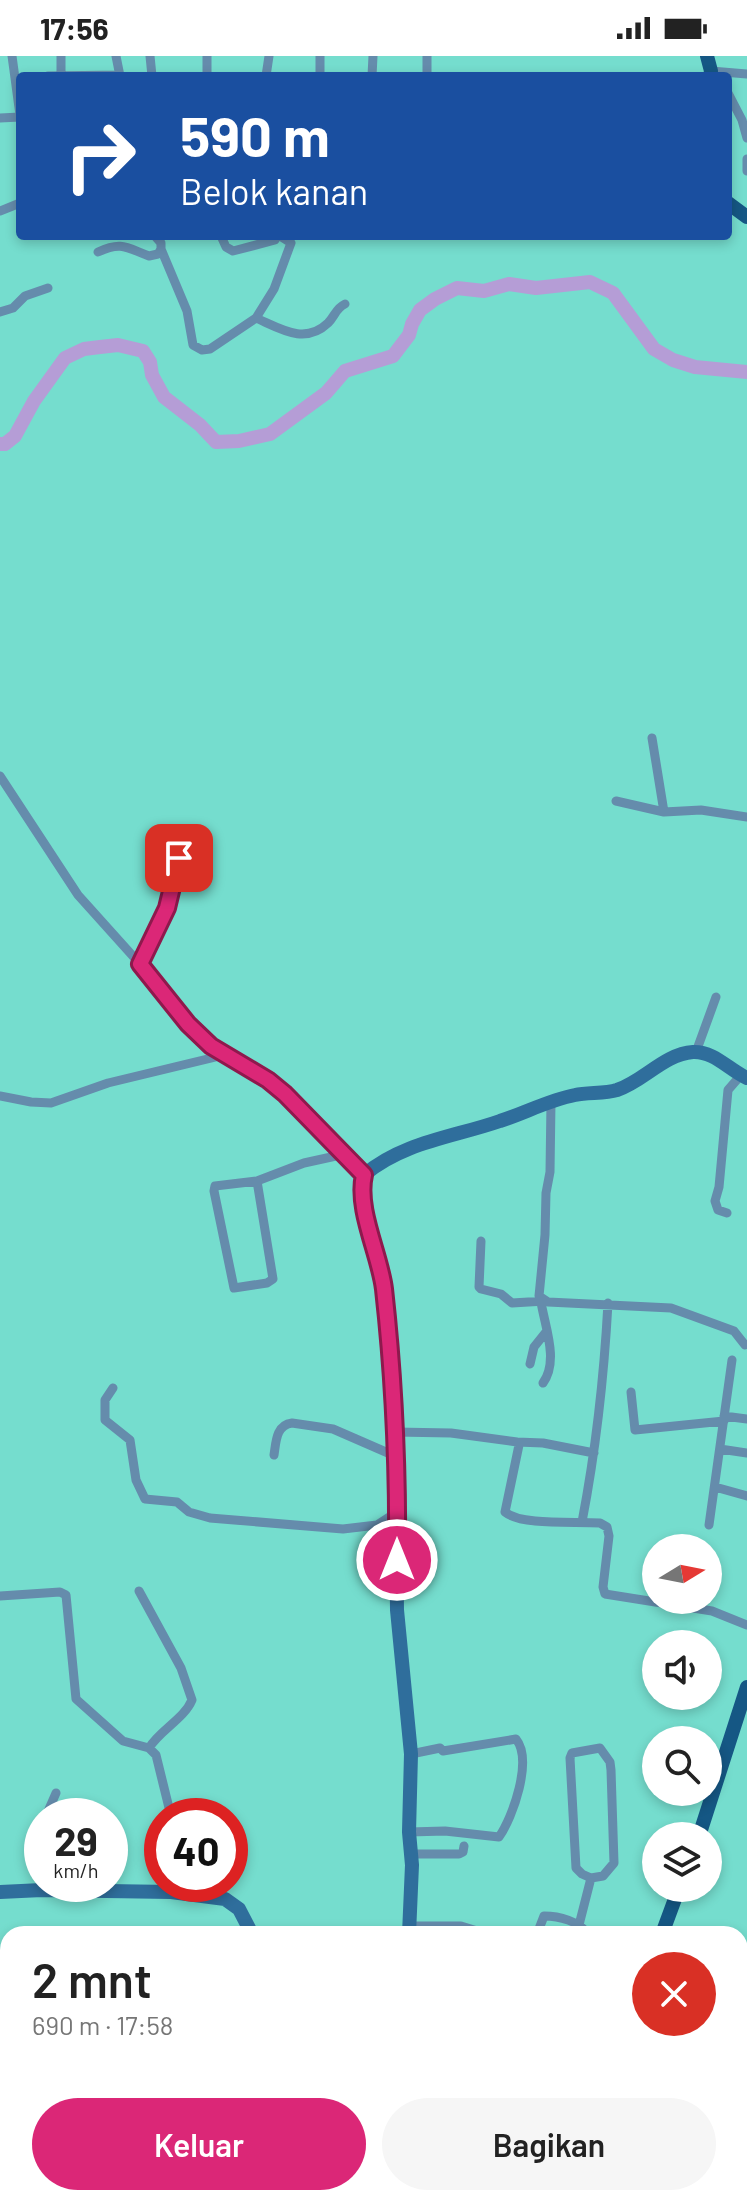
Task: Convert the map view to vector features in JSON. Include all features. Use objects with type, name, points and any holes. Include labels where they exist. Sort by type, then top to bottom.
[{"type":"main road","points":[[704,1822],[747,1687]]},
{"type":"main road","points":[[665,1926],[674,1902]]},
{"type":"street","points":[[732,102],[746,133]]},
{"type":"street","points":[[747,159],[747,171]]},
{"type":"street","points":[[158,240],[187,311],[193,345],[202,350],[210,349],[256,318],[274,289],[288,257],[291,243],[286,240]]},
{"type":"street","points":[[223,240],[226,247],[233,251],[275,240]]},
{"type":"street","points":[[98,252],[112,246],[124,246],[149,256],[158,254],[161,249]]},
{"type":"street","points":[[0,312],[13,308],[25,296],[48,288]]},
{"type":"street","points":[[256,318],[303,335],[328,323],[338,308],[345,304]]},
{"type":"street","points":[[652,738],[664,812]]},
{"type":"street","points":[[0,776],[78,895],[140,964],[188,1024],[224,1055],[276,1086],[364,1175],[364,1203],[383,1285],[395,1432],[397,1610],[411,1754],[409,1926]]},
{"type":"street","points":[[616,801],[664,812],[701,810],[747,817]]},
{"type":"street","points":[[140,964],[167,908],[179,858]]},
{"type":"street","points":[[696,1052],[716,997]]},
{"type":"street","points":[[364,1175],[388,1159],[426,1142],[478,1129],[573,1095],[618,1090],[664,1062],[696,1052],[706,1054],[744,1076],[728,1090],[715,1201],[718,1210],[727,1213]]},
{"type":"street","points":[[0,1096],[51,1103],[108,1083],[224,1055]]},
{"type":"street","points":[[543,1383],[550,1374],[551,1366],[543,1301],[538,1291],[550,1172],[551,1102]]},
{"type":"street","points":[[257,1181],[273,1279],[267,1283],[234,1288],[214,1189],[220,1184],[257,1181],[304,1163],[345,1154]]},
{"type":"street","points":[[481,1241],[481,1289],[501,1294],[512,1303],[543,1301],[662,1306],[681,1310],[734,1331],[745,1345]]},
{"type":"street","points":[[582,1522],[604,1375],[608,1303]]},
{"type":"street","points":[[530,1364],[534,1347],[546,1332]]},
{"type":"street","points":[[709,1525],[732,1360]]},
{"type":"street","points":[[113,1388],[105,1400],[105,1420],[130,1440],[136,1480],[145,1499],[177,1502],[189,1512],[210,1518],[343,1529],[377,1525],[397,1512]]},
{"type":"street","points":[[631,1392],[635,1430],[747,1419]]},
{"type":"street","points":[[274,1455],[279,1429],[292,1423],[333,1429],[395,1456]]},
{"type":"street","points":[[395,1432],[451,1433],[543,1443],[594,1453]]},
{"type":"street","points":[[517,1442],[519,1455],[505,1512],[512,1517],[600,1523],[609,1529],[603,1587],[605,1594],[712,1611],[747,1625]]},
{"type":"street","points":[[720,1449],[747,1453]]},
{"type":"street","points":[[715,1487],[747,1496]]},
{"type":"street","points":[[139,1591],[181,1668],[192,1700],[189,1707],[156,1737],[149,1748]]},
{"type":"street","points":[[0,1596],[60,1592],[66,1595],[76,1699],[123,1741],[149,1748],[159,1759],[167,1798]]},
{"type":"street","points":[[409,1832],[445,1831],[499,1837],[523,1782],[522,1748],[515,1738],[411,1754]]},
{"type":"street","points":[[600,1748],[610,1762],[611,1770],[614,1863],[603,1876],[591,1878],[576,1868],[570,1758],[572,1753],[600,1748]]},
{"type":"street","points":[[54,1798],[56,1793]]},
{"type":"street","points":[[411,1854],[459,1854],[464,1846]]},
{"type":"street","points":[[540,1926],[544,1916],[560,1917],[579,1925],[591,1878]]},
{"type":"street","points":[[0,1892],[24,1891]]},
{"type":"street","points":[[230,1902],[239,1909],[248,1926]]},
{"type":"waterway","points":[[0,444],[15,436],[34,401],[65,358],[84,349],[118,345],[143,351],[164,397],[216,442],[270,434],[326,393],[345,371],[393,356],[409,335],[420,310],[457,288],[484,291],[509,284],[536,288],[590,282],[613,293],[654,349],[673,360],[695,367],[747,372]]},
{"type":"route","points":[[179,858],[167,908],[140,964],[188,1024],[211,1046],[268,1080],[285,1094],[364,1175],[364,1203],[383,1285],[388,1343],[395,1432],[397,1560]]}]
